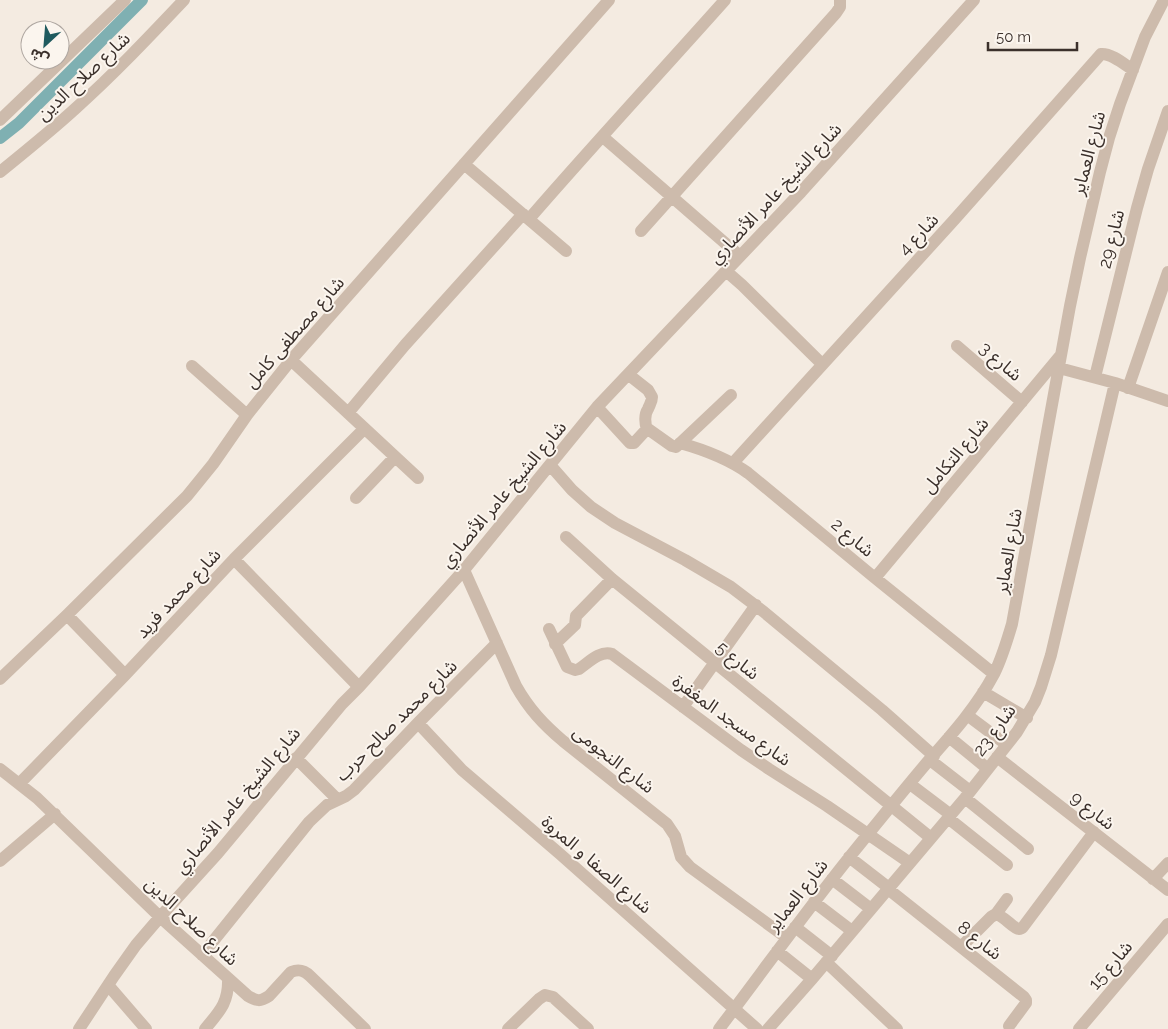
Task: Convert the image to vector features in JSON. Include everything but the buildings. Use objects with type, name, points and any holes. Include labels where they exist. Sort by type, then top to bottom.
[{"type":"street","points":[[0,120],[126,0]]},
{"type":"street","name":"شارع صلاح الدين","points":[[0,172],[38,142],[89,96],[145,42],[184,0]]},
{"type":"street","name":"شارع مصطفى كامل","points":[[0,679],[67,616],[187,496],[213,464],[247,415],[291,360],[609,0]]},
{"type":"street","points":[[348,413],[406,346],[603,136],[725,0]]},
{"type":"street","points":[[641,231],[836,13],[840,7],[840,0]]},
{"type":"street","name":"شارع العماير","points":[[719,1029],[849,857],[967,715],[994,674],[1004,650],[1014,616],[1058,368],[1080,258],[1100,172],[1120,104],[1146,37],[1164,0]]},
{"type":"street","name":"شارع الشيخ عامر الأنصاري","points":[[79,1029],[136,945],[160,916],[218,852],[342,704],[464,570],[597,407],[801,192],[972,1]]},
{"type":"street","name":"شارع 4","points":[[733,463],[954,220],[1101,54],[1109,55],[1133,70]]},
{"type":"street","name":"شارع 29","points":[[1095,377],[1148,169],[1168,111]]},
{"type":"street","points":[[603,136],[740,256]]},
{"type":"street","points":[[464,164],[566,251]]},
{"type":"street","points":[[726,271],[822,364]]},
{"type":"street","points":[[1128,388],[1165,292],[1168,272]]},
{"type":"street","name":"شارع 3","points":[[957,346],[1022,402]]},
{"type":"street","name":"شارع التكامل","points":[[876,578],[1061,354]]},
{"type":"street","points":[[291,360],[418,478]]},
{"type":"street","points":[[192,366],[247,415]]},
{"type":"street","points":[[1058,368],[1095,377],[1168,401]]},
{"type":"street","points":[[597,407],[630,443],[636,442],[647,430],[646,414],[652,397],[648,390],[629,375]]},
{"type":"street","name":"شارع 23","points":[[768,1029],[968,794],[1027,718],[1041,687],[1051,656],[1115,384]]},
{"type":"street","points":[[680,442],[731,395]]},
{"type":"street","name":"شارع محمد فريد","points":[[19,784],[234,559],[364,428]]},
{"type":"street","name":"شارع 2","points":[[647,430],[651,430],[672,446],[676,446],[680,442],[733,463],[994,674]]},
{"type":"street","points":[[356,498],[395,457]]},
{"type":"street","points":[[550,465],[572,490],[591,507],[615,523],[716,578],[756,605],[839,674],[932,758],[1028,849]]},
{"type":"street","name":"شارع 5","points":[[566,537],[612,579],[714,664],[931,838]]},
{"type":"street","points":[[234,559],[359,687]]},
{"type":"street","name":"شارع النجومى","points":[[464,570],[516,686],[535,715],[562,741],[667,824],[675,836],[681,856],[690,867],[787,938]]},
{"type":"street","points":[[555,644],[575,625],[576,616],[612,579]]},
{"type":"street","points":[[683,707],[756,605]]},
{"type":"street","points":[[67,616],[124,675]]},
{"type":"street","name":"شارع مسجد المغفرة","points":[[549,629],[564,664],[570,669],[579,669],[600,654],[608,653],[769,769],[910,863]]},
{"type":"street","name":"شارع محمد صالح حرب","points":[[202,955],[310,822],[327,805],[354,790],[497,643]]},
{"type":"street","points":[[983,692],[1027,718]]},
{"type":"street","points":[[967,715],[1007,745]]},
{"type":"street","name":"شارع الصفا و المروة","points":[[418,723],[462,770],[560,854],[757,1029]]},
{"type":"street","points":[[949,737],[988,768]]},
{"type":"street","name":"شارع 9","points":[[998,757],[1168,890]]},
{"type":"street","points":[[296,758],[337,799]]},
{"type":"street","name":"شارع صلاح الدين","points":[[0,769],[55,814],[160,916],[248,996],[260,1000],[269,996],[291,972],[301,970],[306,972],[365,1029]]},
{"type":"street","points":[[910,784],[1007,865]]},
{"type":"street","points":[[0,861],[55,814]]},
{"type":"street","points":[[996,914],[1002,916],[1016,928],[1022,929],[1094,832]]},
{"type":"street","name":"شارع 8","points":[[849,857],[1024,997],[1026,1003],[1009,1026]]},
{"type":"street","points":[[1153,879],[1168,863]]},
{"type":"street","points":[[832,879],[871,909]]},
{"type":"street","points":[[961,947],[996,914],[1007,899]]},
{"type":"street","points":[[814,902],[852,931]]},
{"type":"street","name":"شارع 15","points":[[1079,1029],[1168,924]]},
{"type":"street","points":[[795,927],[897,1029]]},
{"type":"street","points":[[777,951],[812,979]]},
{"type":"street","points":[[205,1029],[220,1011],[227,998],[228,978]]},
{"type":"street","points":[[108,985],[146,1029]]},
{"type":"street","points":[[508,1029],[538,999],[545,995],[552,998],[588,1029]]},
{"type":"waterway","points":[[0,138],[19,123],[142,0]]}]
